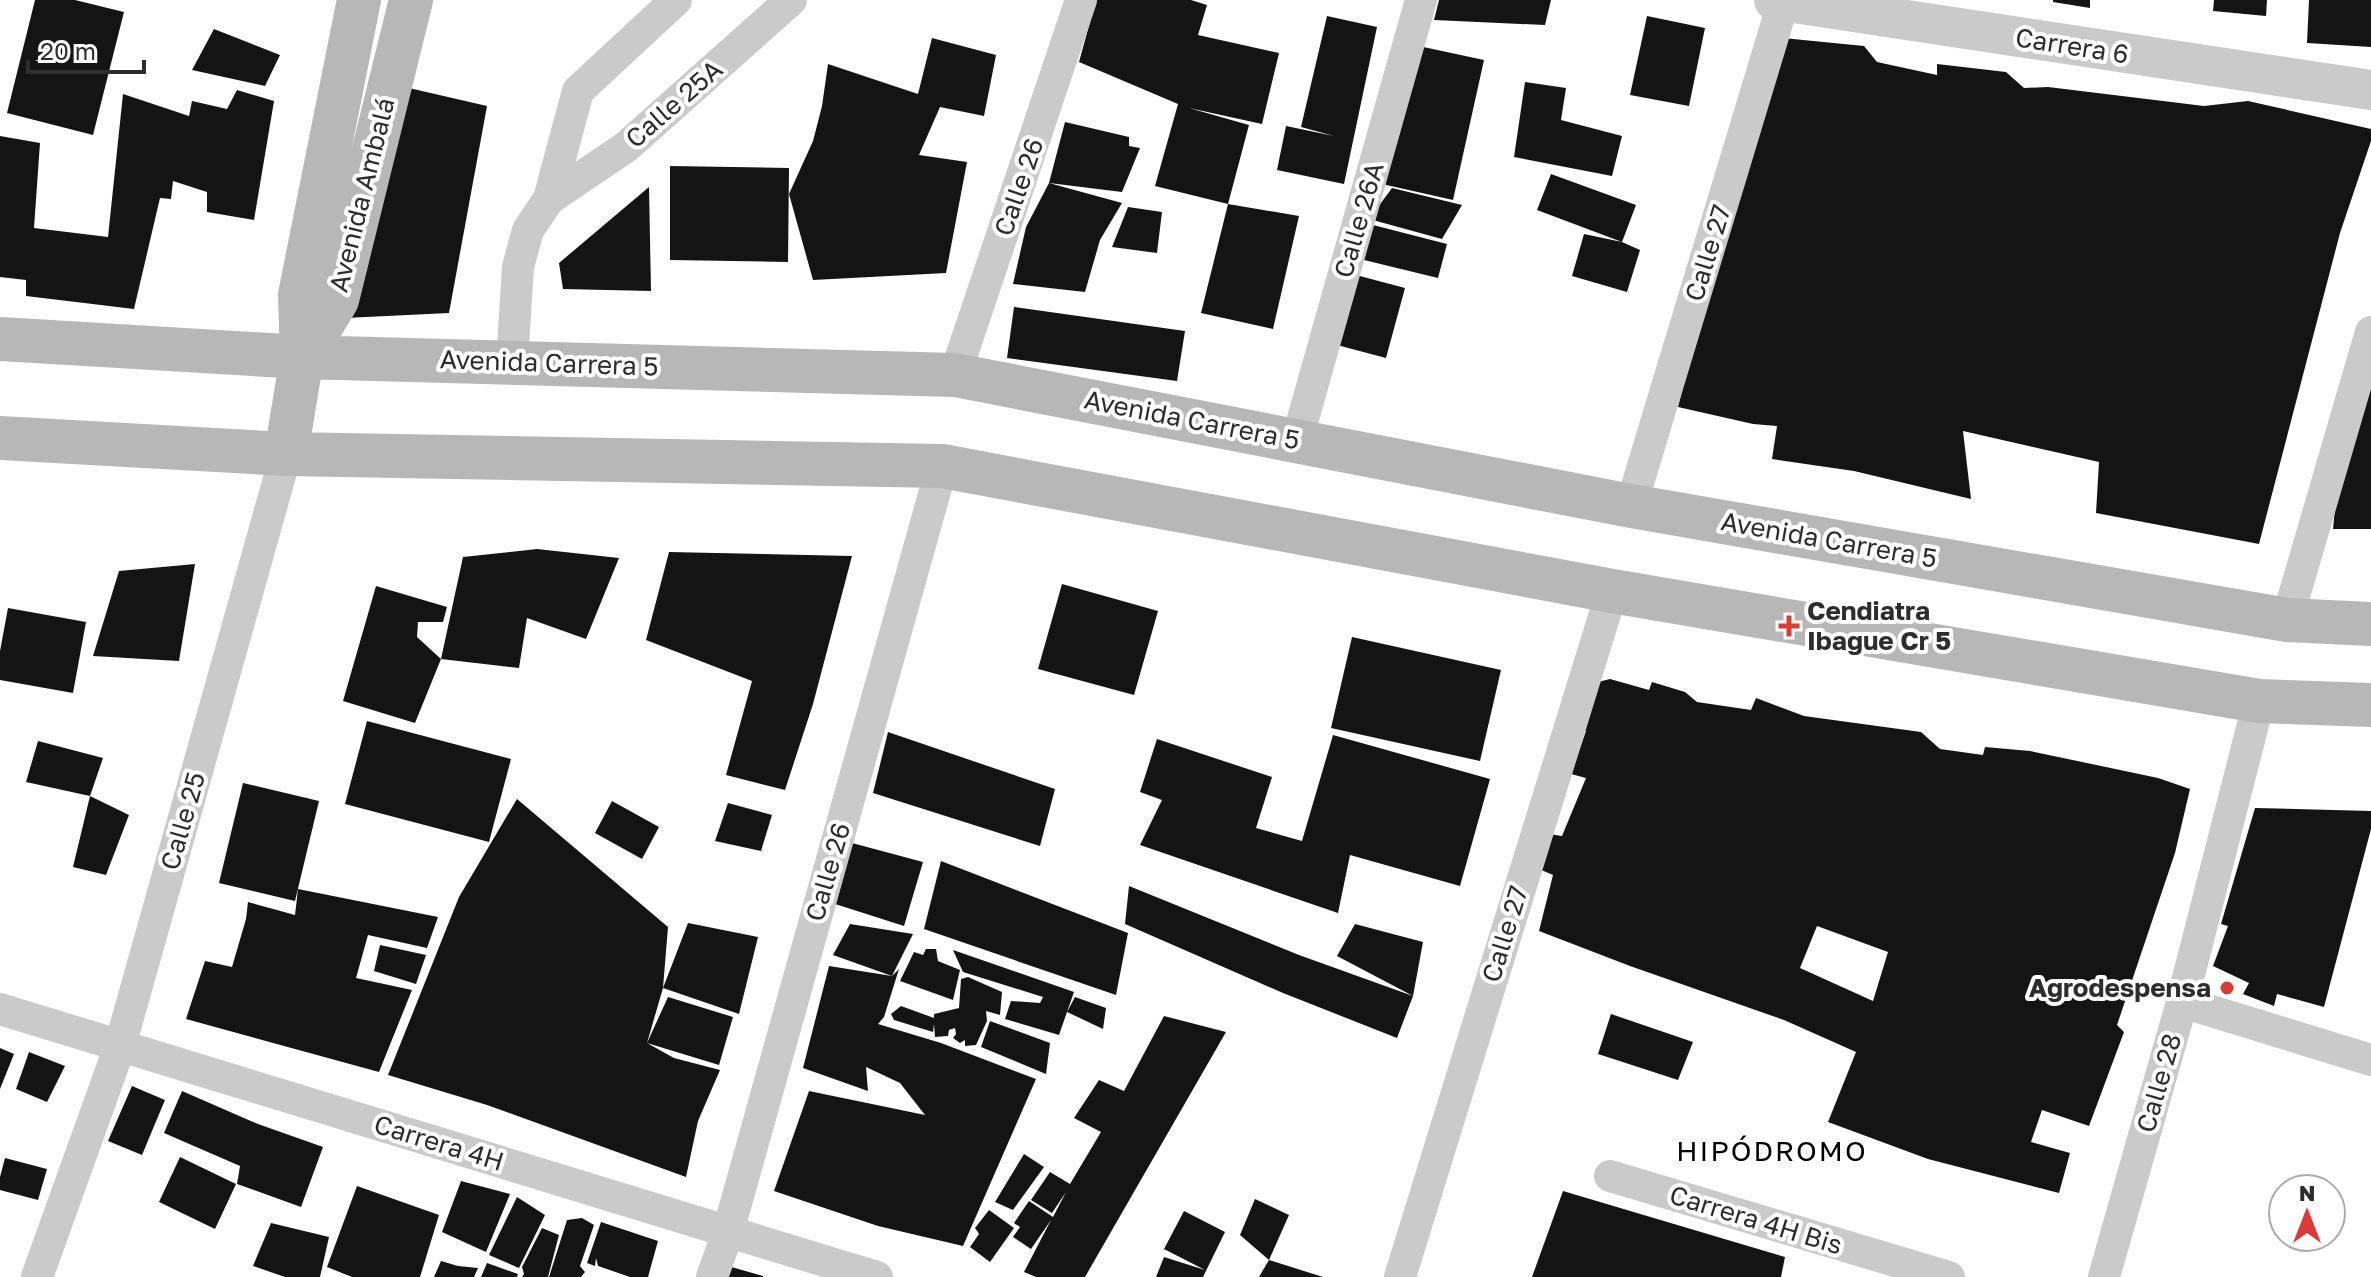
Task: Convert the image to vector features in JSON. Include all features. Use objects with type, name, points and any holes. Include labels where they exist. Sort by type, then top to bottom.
[{"type":"main road","name":"Avenida Ambalá","points":[[302,357],[300,295],[359,0]]},
{"type":"main road","name":"Avenida Ambalá","points":[[302,357],[337,300],[411,0]]},
{"type":"main road","name":"Avenida Carrera 5","points":[[0,339],[302,357],[955,375],[1631,506],[2287,620],[2371,624]]},
{"type":"main road","name":"Calle 25","points":[[286,454],[302,357]]},
{"type":"main road","points":[[0,438],[286,454],[942,466],[1612,591],[2259,701],[2371,705]]},
{"type":"street","name":"Calle 25A","points":[[512,361],[518,267],[528,230],[549,199],[578,91],[676,0]]},
{"type":"street","name":"Calle 25A","points":[[549,199],[626,147],[791,0]]},
{"type":"street","name":"Calle 26","points":[[955,375],[1081,0]]},
{"type":"street","name":"Calle 26A","points":[[1297,440],[1421,0]]},
{"type":"street","name":"Carrera 6","points":[[1780,1],[2371,90]]},
{"type":"street","name":"Calle 27","points":[[1631,506],[1780,1]]},
{"type":"street","points":[[2287,620],[2371,332]]},
{"type":"street","name":"Calle 25","points":[[37,1277],[120,1046],[286,454]]},
{"type":"street","name":"Calle 26","points":[[712,1277],[728,1232],[942,466]]},
{"type":"street","name":"Calle 27","points":[[1400,1277],[1612,591]]},
{"type":"street","name":"Calle 28","points":[[2104,1277],[2182,1002],[2259,701]]},
{"type":"street","points":[[2182,1002],[2371,1060]]},
{"type":"street","name":"Carrera 4H","points":[[0,1009],[877,1277]]},
{"type":"street","name":"Carrera 4H Bis","points":[[1610,1176],[1949,1277]]},
{"type":"building","points":[[35,0],[75,0],[124,12],[93,135],[7,113]]},
{"type":"building","points":[[1096,0],[1191,0],[1207,5],[1198,35],[1279,53],[1262,124],[1189,108],[1249,125],[1228,204],[1155,186],[1178,104],[1079,62]]},
{"type":"building","points":[[1439,0],[1551,0],[1545,25],[1434,20]]},
{"type":"building","points":[[2090,0],[2090,8],[2053,2]]},
{"type":"building","points":[[2214,0],[2267,0],[2266,16],[2213,11]]},
{"type":"building","points":[[2309,0],[2371,0],[2371,47],[2307,43]]},
{"type":"building","points":[[1327,16],[1377,27],[1344,184],[1277,170],[1286,126],[1334,136],[1301,127]]},
{"type":"building","points":[[1647,16],[1705,28],[1689,106],[1630,95]]},
{"type":"building","points":[[214,29],[280,55],[265,86],[192,70]]},
{"type":"building","points":[[932,38],[996,55],[984,116],[940,107],[919,155],[967,162],[946,273],[813,280],[789,194],[813,141],[828,64],[918,94]]},
{"type":"building","points":[[1783,38],[1864,46],[1877,62],[1937,75],[1937,64],[2006,72],[2024,88],[2048,87],[2204,106],[2248,101],[2371,129],[2371,141],[2340,233],[2259,544],[2096,513],[2099,462],[1963,431],[1971,499],[1854,471],[1772,459],[1777,426],[1753,424],[1678,407],[1694,342]]},
{"type":"building","points":[[1414,45],[1484,60],[1453,200],[1382,184]]},
{"type":"building","points":[[1525,82],[1566,88],[1561,120],[1622,136],[1612,176],[1514,157]]},
{"type":"building","points":[[409,88],[487,106],[449,313],[345,318]]},
{"type":"building","points":[[237,90],[274,101],[254,220],[207,212],[207,192],[173,181],[171,199],[160,198],[134,309],[26,296],[26,280],[0,277],[0,136],[40,143],[34,228],[108,237],[123,94],[189,116],[192,101],[227,109]]},
{"type":"building","points":[[1065,122],[1129,137],[1129,146],[1140,148],[1122,192],[1049,183]]},
{"type":"building","points":[[670,166],[789,168],[788,262],[670,260]]},
{"type":"building","points":[[1551,174],[1636,205],[1622,242],[1537,210]]},
{"type":"building","points":[[1049,183],[1122,203],[1100,240],[1085,292],[1013,284],[1026,227]]},
{"type":"building","points":[[649,187],[651,291],[563,289],[559,263]]},
{"type":"building","points":[[1392,188],[1462,205],[1442,239],[1369,219]]},
{"type":"building","points":[[1228,204],[1299,216],[1273,329],[1201,313]]},
{"type":"building","points":[[1128,207],[1162,212],[1157,253],[1112,247]]},
{"type":"building","points":[[1373,225],[1447,244],[1438,278],[1364,260]]},
{"type":"building","points":[[1584,234],[1622,242],[1640,250],[1627,292],[1572,276]]},
{"type":"building","points":[[1356,275],[1405,288],[1386,358],[1337,345]]},
{"type":"building","points":[[1014,307],[1185,331],[1177,381],[1007,358]]},
{"type":"building","points":[[2371,368],[2371,529],[2333,529],[2340,455]]},
{"type":"building","points":[[537,549],[619,558],[586,639],[527,618],[519,668],[441,659],[463,557]]},
{"type":"building","points":[[669,552],[852,556],[813,704],[785,790],[726,775],[752,681],[646,640]]},
{"type":"building","points":[[195,564],[179,661],[93,656],[119,571]]},
{"type":"building","points":[[1062,584],[1158,611],[1134,695],[1038,669]]},
{"type":"building","points":[[376,586],[447,607],[443,622],[418,622],[417,637],[441,659],[415,723],[343,701]]},
{"type":"building","points":[[8,608],[86,622],[73,693],[0,680],[0,651]]},
{"type":"building","points":[[1352,637],[1501,670],[1480,761],[1331,728]]},
{"type":"building","points":[[1610,679],[1649,690],[1652,682],[1685,692],[1697,702],[1751,710],[1756,698],[1804,716],[1921,732],[1940,749],[1983,755],[1985,747],[2030,751],[2158,778],[2190,789],[2175,853],[2117,1025],[2124,1032],[2089,1126],[2042,1110],[2031,1142],[2070,1153],[2059,1193],[1928,1159],[1828,1122],[1856,1052],[1784,1020],[1539,931],[1553,875],[1539,869],[1549,834],[1562,836],[1586,778],[1571,774],[1586,731],[1579,730],[1598,682]],"holes":[[[1817,926],[1888,952],[1873,1001],[1800,968]]]},
{"type":"building","points":[[367,721],[511,759],[489,842],[345,804]]},
{"type":"building","points":[[888,732],[1055,789],[1040,846],[873,793]]},
{"type":"building","points":[[1333,735],[1490,779],[1460,886],[1350,855],[1338,913],[1140,845],[1162,800],[1140,792],[1157,739],[1272,777],[1256,828],[1302,841]]},
{"type":"building","points":[[38,741],[103,758],[90,796],[26,782]]},
{"type":"building","points":[[243,783],[319,801],[295,901],[219,883]]},
{"type":"building","points":[[90,796],[129,815],[106,875],[73,867]]},
{"type":"building","points":[[517,799],[668,927],[663,988],[647,1043],[674,1058],[720,1070],[698,1121],[686,1177],[487,1105],[388,1075],[459,897]]},
{"type":"building","points":[[612,801],[659,827],[642,859],[595,833]]},
{"type":"building","points":[[728,803],[772,815],[761,851],[715,841]]},
{"type":"building","points":[[2255,808],[2371,811],[2371,829],[2324,1007],[2277,994],[2274,1006],[2243,994],[2249,983],[2213,966],[2228,926],[2221,924]]},
{"type":"building","points":[[852,843],[923,862],[904,926],[832,903]]},
{"type":"building","points":[[941,861],[1128,933],[1116,995],[924,929]]},
{"type":"building","points":[[1129,886],[1299,955],[1413,996],[1397,1038],[1283,993],[1125,924]]},
{"type":"building","points":[[298,889],[438,917],[427,948],[368,935],[356,978],[412,990],[379,1072],[186,1019],[205,961],[232,967],[248,902],[295,915]]},
{"type":"building","points":[[688,923],[758,937],[739,1014],[663,988]]},
{"type":"building","points":[[850,924],[913,934],[892,976],[833,955]]},
{"type":"building","points":[[1355,924],[1423,942],[1413,996],[1337,956]]},
{"type":"building","points":[[380,945],[426,955],[416,984],[374,971]]},
{"type":"building","points":[[926,949],[936,949],[938,961],[960,970],[953,1000],[900,981],[914,952],[923,955]]},
{"type":"building","points":[[953,950],[1074,992],[1059,1035],[1005,1019],[1011,1001],[1040,1003],[1043,997],[963,972]]},
{"type":"building","points":[[829,966],[892,976],[899,969],[884,1017],[878,1024],[941,1043],[1036,1079],[963,1246],[878,1226],[774,1191],[809,1091],[925,1115],[900,1083],[866,1067],[868,1091],[803,1068]]},
{"type":"building","points":[[968,977],[1002,992],[1000,1015],[986,1011],[987,1021],[976,1045],[965,1046],[965,1040],[960,1043],[953,1038],[955,1028],[949,1030],[948,1036],[935,1037],[934,1024],[933,1032],[894,1020],[891,1014],[901,1006],[934,1018],[934,1014],[959,1008],[961,979]]},
{"type":"building","points":[[668,997],[733,1017],[719,1065],[647,1043]]},
{"type":"building","points":[[1075,997],[1106,1008],[1103,1029],[1067,1012]]},
{"type":"building","points":[[1611,1014],[1693,1042],[1678,1080],[1598,1054]]},
{"type":"building","points":[[1164,1016],[1226,1032],[1085,1277],[1036,1277],[1024,1272],[1051,1220],[1031,1249],[1013,1237],[1020,1227],[1014,1223],[1029,1201],[1053,1217],[1066,1192],[1052,1213],[1031,1200],[1050,1172],[1070,1184],[1101,1132],[1074,1118],[1099,1080],[1124,1091]]},
{"type":"building","points":[[990,1021],[1050,1043],[1046,1074],[981,1047]]},
{"type":"building","points":[[0,1048],[14,1054],[0,1089]]},
{"type":"building","points":[[29,1052],[65,1066],[47,1102],[16,1089]]},
{"type":"building","points":[[132,1086],[165,1100],[142,1155],[108,1141]]},
{"type":"building","points":[[182,1091],[258,1124],[323,1147],[301,1207],[237,1184],[240,1166],[164,1133]]},
{"type":"building","points":[[1024,1154],[1044,1167],[1013,1210],[995,1202]]},
{"type":"building","points":[[180,1157],[236,1184],[215,1229],[159,1202]]},
{"type":"building","points":[[5,1158],[47,1169],[38,1200],[0,1190]]},
{"type":"building","points":[[461,1181],[510,1194],[486,1252],[442,1232]]},
{"type":"building","points":[[357,1186],[439,1215],[420,1277],[352,1277],[327,1267]]},
{"type":"building","points":[[1563,1191],[1785,1257],[1781,1277],[1532,1277]]},
{"type":"building","points":[[517,1197],[545,1215],[519,1268],[489,1255]]},
{"type":"building","points":[[1255,1199],[1289,1215],[1269,1260],[1240,1235]]},
{"type":"building","points":[[989,1210],[1014,1228],[990,1262],[970,1247],[979,1234],[975,1228]]},
{"type":"building","points":[[1184,1211],[1225,1232],[1203,1277],[1156,1277],[1164,1257],[1205,1270],[1164,1249]]},
{"type":"building","points":[[582,1218],[594,1225],[580,1266],[585,1272],[581,1277],[549,1277],[567,1220]]},
{"type":"building","points":[[601,1222],[658,1241],[648,1277],[630,1277],[598,1266],[596,1258],[595,1266],[587,1263]]},
{"type":"building","points":[[271,1223],[329,1237],[320,1277],[285,1277],[253,1266]]},
{"type":"building","points":[[542,1228],[559,1235],[548,1277],[522,1277],[522,1267]]},
{"type":"building","points":[[1269,1260],[1323,1277],[1259,1277]]},
{"type":"building","points":[[441,1261],[478,1268],[474,1277],[434,1277]]},
{"type":"building","points":[[487,1263],[518,1274],[517,1277],[481,1277]]},
{"type":"building","points":[[728,1266],[763,1276],[763,1277],[724,1277]]},
{"type":"place","name":"Cendiatra Ibague Cr 5","points":[[1789,626]]},
{"type":"place","name":"Agrodespensa","points":[[2227,988]]},
{"type":"district","name":"HIPÓDROMO","points":[[1772,1151]]}]
